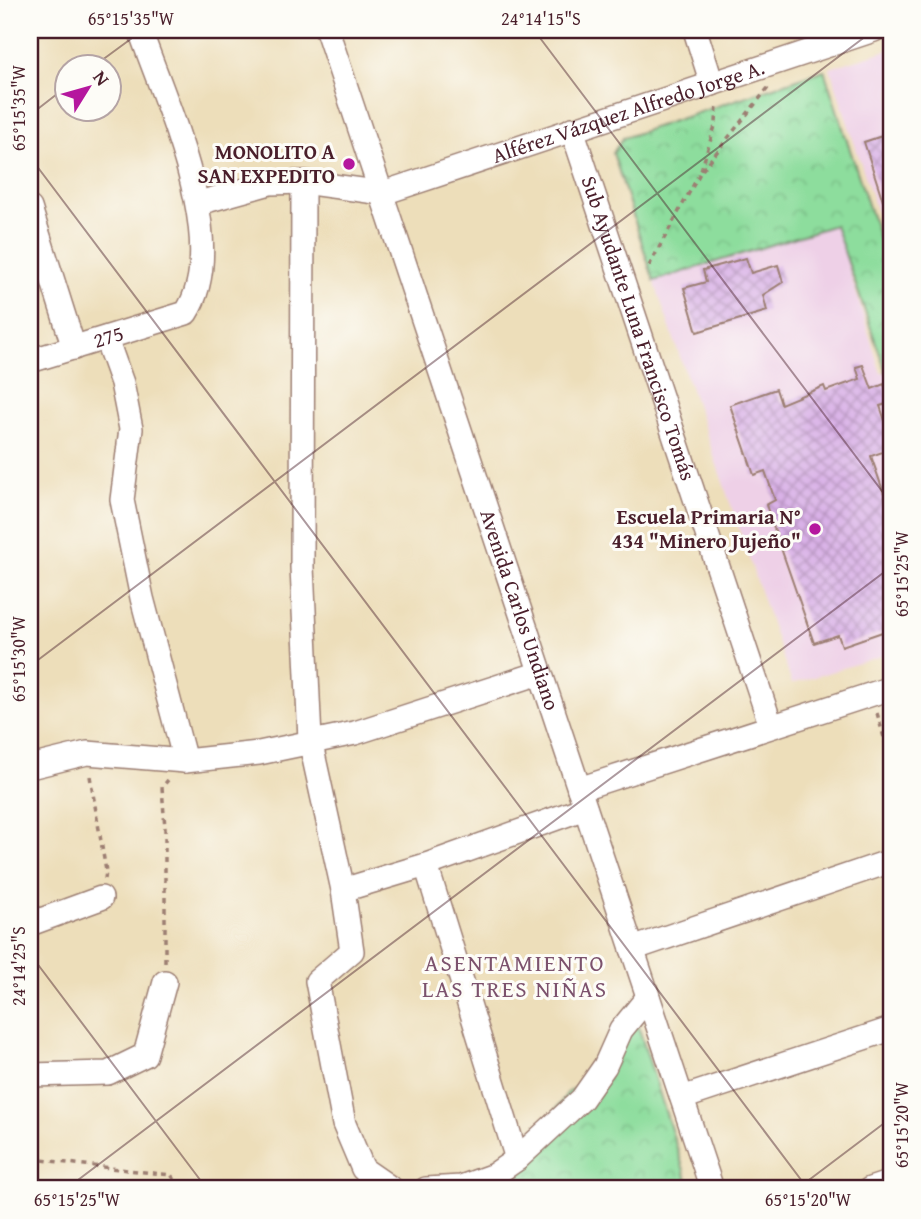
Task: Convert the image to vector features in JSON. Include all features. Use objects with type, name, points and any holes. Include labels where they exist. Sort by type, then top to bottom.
[{"type":"street","points":[[140,30],[199,202],[270,183],[303,182],[383,192]]},
{"type":"street","name":"Avenida Carlos Undiano","points":[[327,30],[712,1189]]},
{"type":"street","points":[[695,30],[712,84]]},
{"type":"street","name":"Alférez Vázquez Alfredo Jorge A.","points":[[383,192],[874,30]]},
{"type":"street","name":"Sub Ayudante Luna Francisco Tomás","points":[[572,129],[771,726]]},
{"type":"street","points":[[303,182],[302,554],[310,740],[343,890],[352,951],[317,981],[344,1124],[363,1168],[392,1189]]},
{"type":"street","name":"275","points":[[30,361],[186,313],[196,299],[202,246],[199,202]]},
{"type":"street","points":[[30,208],[74,348]]},
{"type":"street","points":[[106,338],[122,383],[131,429],[122,500],[142,598],[184,761]]},
{"type":"street","points":[[32,758],[87,753],[184,761],[258,753],[310,740],[355,733],[540,673]]},
{"type":"street","points":[[343,890],[426,865],[582,799],[771,726],[881,692]]},
{"type":"street","points":[[632,949],[891,861]]},
{"type":"street","points":[[426,865],[517,1158]]},
{"type":"street","points":[[30,924],[101,898]]},
{"type":"street","points":[[30,1075],[108,1073],[145,1055],[165,982]]},
{"type":"street","points":[[426,1189],[461,1187],[494,1175],[517,1158],[582,1099],[605,1066],[621,1030],[648,997]]},
{"type":"street","points":[[681,1098],[891,1029]]},
{"type":"street","points":[[870,1189],[891,1182]]},
{"type":"path","points":[[700,173],[716,123],[718,106],[712,84]]},
{"type":"path","points":[[649,266],[700,173],[770,86]]},
{"type":"path","points":[[881,692],[891,762]]},
{"type":"path","points":[[87,753],[106,871],[101,898]]},
{"type":"path","points":[[165,982],[165,828],[162,787],[184,761]]},
{"type":"path","points":[[37,1189],[33,1159],[171,1175],[183,1189]]},
{"type":"shaded area","points":[[891,49],[891,256],[830,68]]},
{"type":"shaded area","name":"Escuela Primaria N° 434 \"Minero Jujeño\"","points":[[835,224],[881,373],[891,371],[891,653],[792,684],[654,281]]},
{"type":"green space","points":[[824,70],[891,275],[891,370],[886,372],[835,225],[654,281],[613,153],[623,138]]},
{"type":"green space","points":[[639,1012],[639,1029],[690,1189],[465,1189],[522,1160],[568,1092],[608,1069]]},
{"type":"building","points":[[891,133],[891,199],[883,201],[864,142]]},
{"type":"building","points":[[746,258],[751,273],[778,265],[783,282],[763,295],[767,311],[697,332],[684,288],[706,282],[703,270]]},
{"type":"building","points":[[863,365],[872,389],[884,384],[890,403],[880,406],[891,438],[891,449],[871,456],[891,514],[891,629],[842,646],[838,635],[814,643],[766,505],[775,500],[765,471],[754,475],[730,405],[776,389],[781,404],[824,386],[826,391],[860,379],[856,367]]},
{"type":"place","name":"MONOLITO A SAN EXPEDITO","points":[[349,164]]},
{"type":"place","name":"Escuela Primaria N° 434 \"Minero Jujeño\"","points":[[815,529]]},
{"type":"district","name":"ASENTAMIENTO LAS TRES NIÑAS","points":[[515,976]]}]
